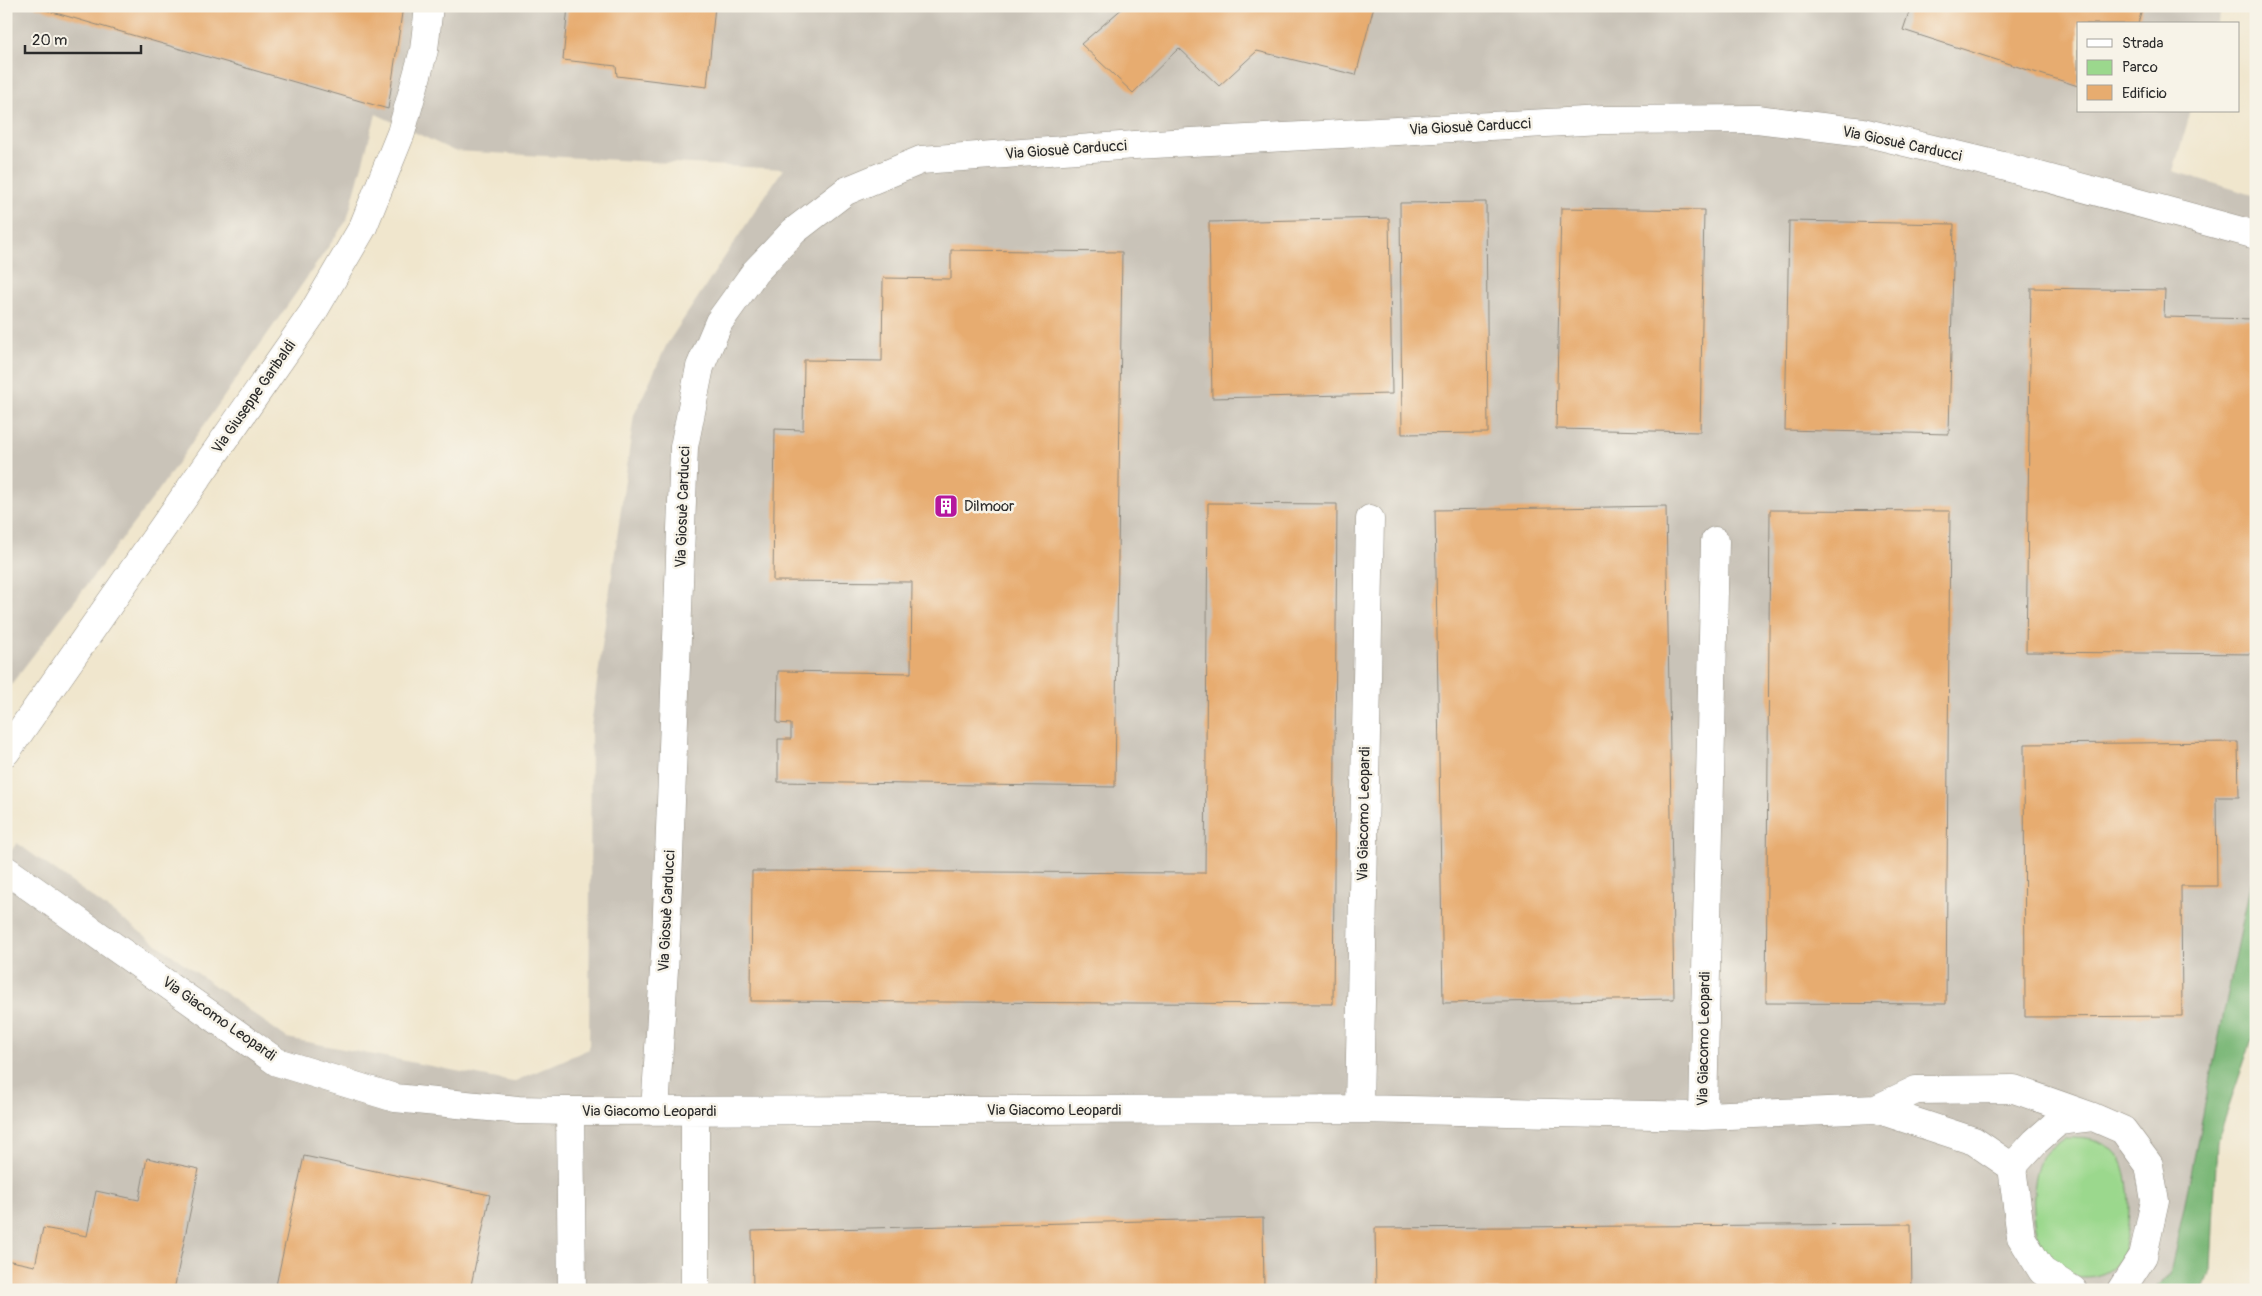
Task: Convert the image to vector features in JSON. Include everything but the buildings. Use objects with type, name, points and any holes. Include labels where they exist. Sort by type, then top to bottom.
[{"type":"street","name":"Via Giuseppe Garibaldi","points":[[6,752],[312,314],[363,227],[401,133],[424,50],[429,6]]},
{"type":"street","name":"Via Giosuè Carducci","points":[[655,1111],[666,938],[684,447],[687,429],[700,367],[719,322],[755,272],[788,238],[846,191],[921,160],[1135,145],[1603,120],[1757,119],[1863,132],[1998,165],[2256,235]]},
{"type":"street","name":"Via Giacomo Leopardi","points":[[1359,1109],[1370,520]]},
{"type":"street","name":"Via Giacomo Leopardi","points":[[1703,1116],[1715,542]]},
{"type":"street","name":"Via Giacomo Leopardi","points":[[6,870],[277,1062],[395,1098],[518,1110],[570,1111],[1359,1109],[1703,1116],[1876,1109],[1974,1140],[2012,1167]]},
{"type":"street","name":"Via Giacomo Leopardi","points":[[1876,1109],[1916,1090],[2014,1089],[2093,1117],[2123,1130],[2149,1165],[2155,1201],[2143,1256],[2121,1290]]},
{"type":"street","points":[[570,1111],[572,1290]]},
{"type":"street","points":[[695,1111],[695,1290]]},
{"type":"street","points":[[2074,1290],[2042,1271],[2021,1237],[2012,1167],[2035,1142],[2059,1121],[2093,1117]]},
{"type":"shaded area","points":[[6,6],[2223,6],[2218,22],[2077,22],[2077,112],[2191,112],[2173,171],[2256,196],[2256,872],[2250,886],[2170,1275],[2151,1290],[6,1290],[6,857],[17,843],[287,1038],[513,1082],[589,1049],[591,726],[634,415],[667,344],[783,169],[454,151],[376,114],[347,220],[156,494],[6,691]]},
{"type":"green space","points":[[2256,872],[2256,1027],[2217,1142],[2211,1270],[2204,1290],[2151,1290],[2170,1275],[2250,886]]},
{"type":"green space","points":[[2064,1138],[2077,1138],[2102,1143],[2114,1151],[2121,1160],[2125,1173],[2129,1206],[2126,1239],[2122,1253],[2113,1268],[2094,1276],[2074,1276],[2062,1270],[2046,1253],[2036,1227],[2034,1195],[2035,1180],[2039,1166],[2044,1155]]},
{"type":"place","name":"Dilmoor","points":[[946,506]]}]
